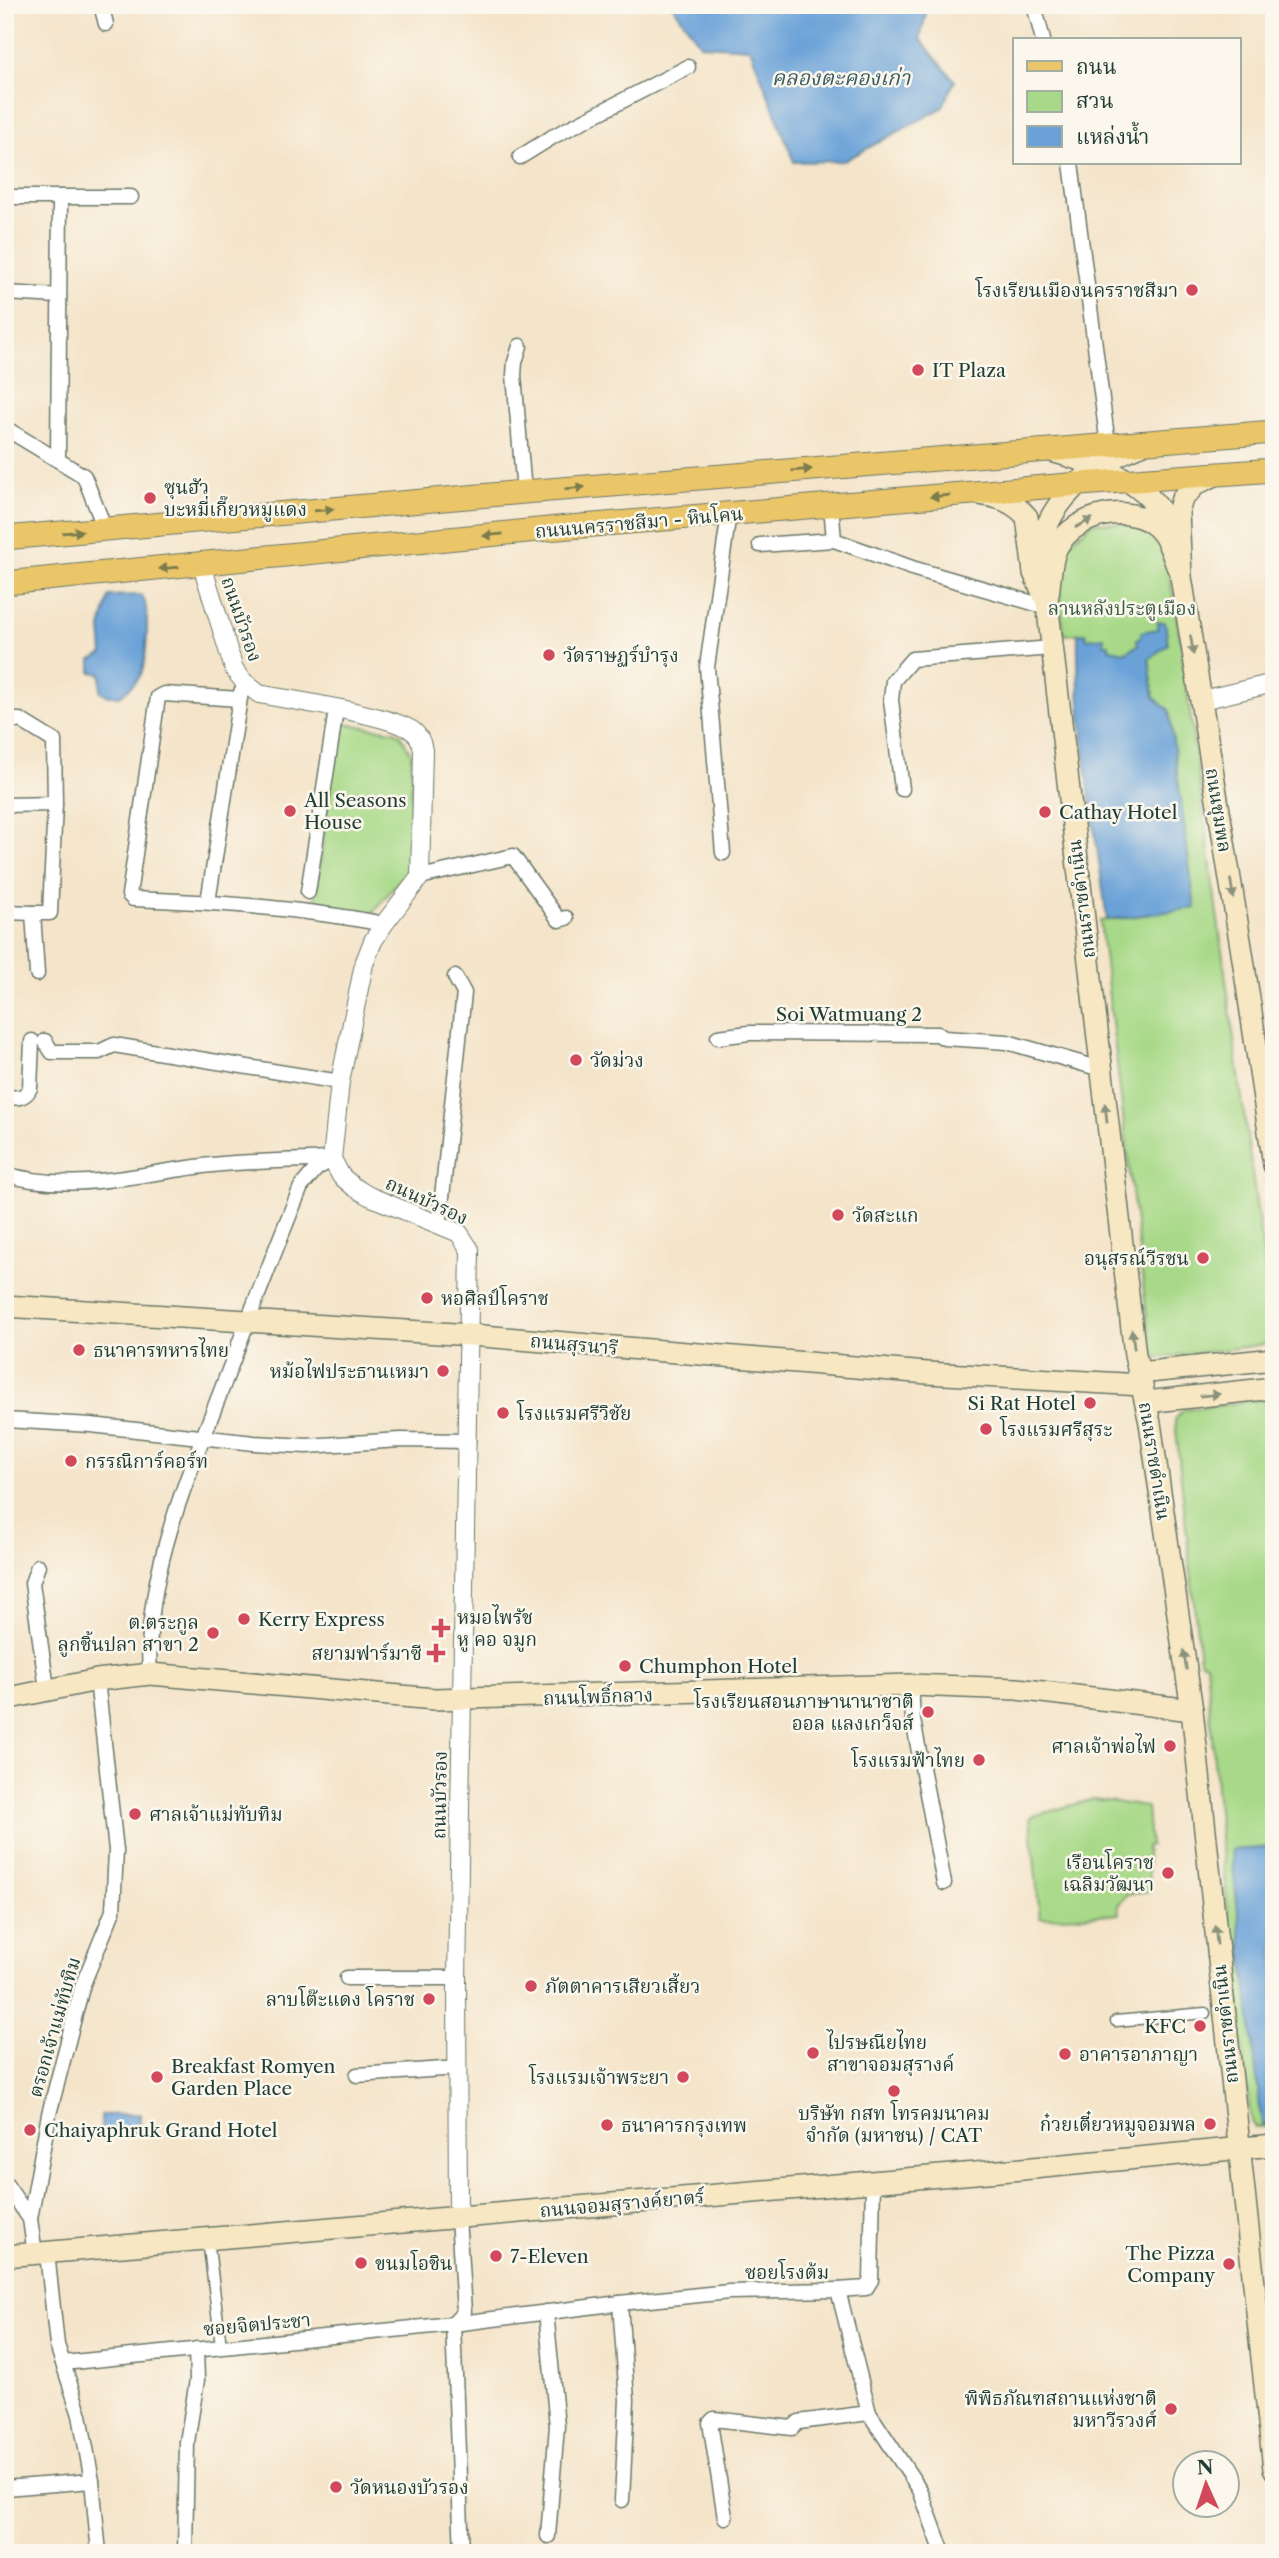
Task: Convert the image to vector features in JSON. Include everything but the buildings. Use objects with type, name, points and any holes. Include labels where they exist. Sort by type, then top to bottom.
[{"type":"main road","name":"ถนนนครราชสีมา - หินโคน","points":[[5,538],[524,492],[1047,450],[1108,456],[1151,441],[1274,432]]},
{"type":"main road","points":[[1151,441],[1154,480]]},
{"type":"main road","points":[[1047,450],[1049,486]]},
{"type":"main road","points":[[1108,456],[1154,480]]},
{"type":"main road","points":[[1108,456],[1128,481],[1150,498],[1167,522],[1177,550],[1181,577]]},
{"type":"main road","points":[[1047,604],[1041,541],[1045,529],[1055,511],[1108,456]]},
{"type":"main road","name":"ถนนนครราชสีมา - หินโคน","points":[[5,583],[558,528],[1049,486],[1274,470]]},
{"type":"main road","name":"ถนนชุมพล","points":[[1217,474],[1196,484],[1182,499],[1178,512],[1181,577],[1271,1130],[1274,1165]]},
{"type":"main road","name":"ถนนราชดำเนิน","points":[[973,493],[1000,498],[1013,504],[1027,517],[1034,573],[1047,604],[1101,1069],[1142,1387],[1192,1710],[1274,2469]]},
{"type":"main road","points":[[1047,604],[1053,556],[1057,548],[1076,527],[1097,516],[1124,514],[1146,519],[1155,525],[1167,541],[1181,577]]},
{"type":"main road","name":"ถนนสุรนารี","points":[[5,1306],[471,1335],[927,1373],[1142,1387]]},
{"type":"main road","points":[[1142,1387],[1274,1359]]},
{"type":"main road","points":[[1142,1387],[1274,1388]]},
{"type":"main road","name":"ถนนโพธิ์กลาง","points":[[5,1699],[97,1680],[150,1674],[462,1699],[911,1685],[1017,1689],[1192,1710]]},
{"type":"main road","name":"ถนนจอมสุรางค์ยาตร์","points":[[5,2256],[1274,2145]]},
{"type":"street","points":[[101,5],[106,24]]},
{"type":"street","points":[[1034,5],[1042,38]]},
{"type":"street","points":[[520,157],[554,136],[688,67]]},
{"type":"street","points":[[1071,164],[1108,456]]},
{"type":"street","points":[[5,197],[131,197]]},
{"type":"street","points":[[58,459],[60,197]]},
{"type":"street","points":[[5,293],[59,296]]},
{"type":"street","points":[[520,345],[514,375],[524,492]]},
{"type":"street","points":[[5,428],[84,476],[105,529]]},
{"type":"street","points":[[831,505],[834,540]]},
{"type":"street","points":[[723,853],[708,667],[729,513]]},
{"type":"street","points":[[760,545],[834,540],[915,569],[1047,604]]},
{"type":"street","name":"ถนนบัวรอง","points":[[202,565],[241,691],[388,721],[412,731],[421,742],[424,750],[420,877]]},
{"type":"street","points":[[902,789],[891,699],[893,681],[912,659],[1052,648]]},
{"type":"street","points":[[1202,700],[1274,683]]},
{"type":"street","points":[[208,902],[241,691],[164,694],[158,697],[129,895],[133,899],[208,902],[354,918],[384,924]]},
{"type":"street","points":[[308,892],[335,710]]},
{"type":"street","points":[[5,720],[20,720],[54,741],[55,804],[50,913],[5,912]]},
{"type":"street","points":[[5,806],[55,804]]},
{"type":"street","points":[[332,1159],[340,1082],[364,964],[373,941],[420,877],[513,856],[559,920],[566,918]]},
{"type":"street","points":[[33,913],[37,974]]},
{"type":"street","points":[[439,1225],[464,993],[455,977]]},
{"type":"street","name":"Soi Watmuang 2","points":[[718,1037],[749,1033],[939,1034],[944,1038],[1007,1042],[1101,1069]]},
{"type":"street","points":[[5,1097],[20,1098],[27,1094],[38,1041],[52,1052],[99,1052],[114,1045],[340,1082]]},
{"type":"street","points":[[5,1174],[28,1181],[94,1183],[213,1165],[332,1159]]},
{"type":"street","points":[[150,1674],[149,1626],[153,1598],[175,1518],[203,1437],[301,1187],[316,1169],[332,1159]]},
{"type":"street","name":"ถนนบัวรอง","points":[[332,1159],[341,1176],[354,1187],[369,1196],[459,1233],[470,1250],[471,1335],[457,1978],[457,2217]]},
{"type":"street","points":[[5,1420],[91,1425],[307,1446],[400,1440],[468,1441]]},
{"type":"street","points":[[38,1566],[32,1583],[47,1689]]},
{"type":"street","name":"ตรอกเจ้าแม่ทับทิม","points":[[30,2219],[50,2114],[83,1984],[113,1911],[116,1850],[97,1680]]},
{"type":"street","points":[[911,1685],[914,1720],[944,1883]]},
{"type":"street","points":[[346,1978],[457,1978]]},
{"type":"street","points":[[1116,2021],[1205,2013]]},
{"type":"street","points":[[357,2075],[458,2068]]},
{"type":"street","points":[[838,2290],[866,2288],[871,2280],[873,2181]]},
{"type":"street","points":[[5,2183],[30,2219],[41,2253],[57,2345],[80,2415],[92,2481],[99,2553]]},
{"type":"street","points":[[457,2217],[464,2312],[453,2325],[462,2553]]},
{"type":"street","points":[[208,2239],[220,2346]]},
{"type":"street","name":"ซอยโรงต้ม","points":[[453,2325],[729,2292],[838,2290],[869,2413],[920,2490],[943,2553]]},
{"type":"street","points":[[620,2303],[627,2400],[622,2500]]},
{"type":"street","points":[[546,2312],[557,2426],[548,2536]]},
{"type":"street","name":"ซอยจิตประชา","points":[[64,2363],[453,2325]]},
{"type":"street","points":[[185,2553],[187,2442],[197,2380],[196,2349]]},
{"type":"street","points":[[725,2517],[710,2423],[715,2419],[792,2428],[799,2422],[869,2413]]},
{"type":"street","points":[[5,2488],[92,2481]]},
{"type":"green space","name":"ลานหลังประตูเมือง","points":[[1093,522],[1143,525],[1166,552],[1274,1336],[1274,1340],[1267,1344],[1158,1358],[1151,1351],[1100,921],[1195,908],[1149,659],[1167,644],[1158,629],[1141,638],[1136,647],[1126,652],[1116,652],[1104,644],[1086,639],[1085,633],[1064,635],[1057,566],[1061,551]]},
{"type":"green space","points":[[339,723],[394,731],[400,734],[412,755],[410,867],[371,915],[314,907]]},
{"type":"green space","points":[[1274,1398],[1274,2127],[1255,2127],[1251,2122],[1221,1848],[1206,1663],[1200,1661],[1175,1420],[1183,1410]]},
{"type":"green space","points":[[1094,1799],[1147,1807],[1150,1845],[1146,1846],[1150,1891],[1127,1894],[1118,1905],[1119,1914],[1040,1918],[1030,1817]]},
{"type":"water","name":"คลองตะคองเก่า","points":[[672,5],[928,5],[920,39],[955,81],[942,108],[844,161],[794,162],[750,48],[701,45]]},
{"type":"water","points":[[141,595],[147,622],[146,647],[140,676],[120,696],[109,696],[100,691],[101,674],[91,672],[91,660],[103,654],[101,628],[109,596]]},
{"type":"water","points":[[1157,622],[1165,622],[1168,644],[1149,659],[1154,697],[1169,710],[1195,908],[1107,920],[1083,741],[1078,634],[1086,633],[1087,639],[1104,637],[1104,644],[1109,644],[1109,649],[1126,652],[1138,645],[1137,639],[1141,638],[1141,632],[1158,629]]},
{"type":"water","points":[[1274,1847],[1274,2123],[1262,2125],[1231,1850]]},
{"type":"water","points":[[140,2114],[140,2134],[101,2135],[101,2115]]},
{"type":"place","name":"โรงเรียนเมืองนครราชสีมา","points":[[1192,290]]},
{"type":"place","name":"IT Plaza","points":[[918,370]]},
{"type":"place","name":"ซุนฮัว บะหมี่เกี๊ยวหมูแดง","points":[[150,498]]},
{"type":"place","name":"วัดราษฏร์บำรุง","points":[[549,655]]},
{"type":"place","name":"All Seasons House","points":[[290,811]]},
{"type":"place","name":"Cathay Hotel","points":[[1045,812]]},
{"type":"place","name":"วัดม่วง","points":[[576,1060]]},
{"type":"place","name":"วัดสะแก","points":[[838,1215]]},
{"type":"place","name":"อนุสรณ์วีรชน","points":[[1203,1258]]},
{"type":"place","name":"หอศิลป์โคราช","points":[[427,1298]]},
{"type":"place","name":"ธนาคารทหารไทย","points":[[79,1350]]},
{"type":"place","name":"หม้อไฟประธานเหมา","points":[[443,1371]]},
{"type":"place","name":"Si Rat Hotel","points":[[1090,1403]]},
{"type":"place","name":"โรงแรมศรีวิชัย","points":[[503,1413]]},
{"type":"place","name":"โรงแรมศรีสุระ","points":[[986,1429]]},
{"type":"place","name":"กรรณิการ์คอร์ท","points":[[71,1461]]},
{"type":"place","name":"Kerry Express","points":[[244,1619]]},
{"type":"place","name":"หมอไพรัช หู คอ จมูก","points":[[441,1628]]},
{"type":"place","name":"ต.ตระกูล ลูกชิ้นปลา สาขา 2","points":[[213,1633]]},
{"type":"place","name":"สยามฟาร์มาซี","points":[[436,1653]]},
{"type":"place","name":"Chumphon Hotel","points":[[625,1666]]},
{"type":"place","name":"โรงเรียนสอนภาษานานาชาติ ออล แลงเกว็จส์","points":[[928,1712]]},
{"type":"place","name":"ศาลเจ้าพ่อไฟ","points":[[1170,1746]]},
{"type":"place","name":"โรงแรมฟ้าไทย","points":[[979,1760]]},
{"type":"place","name":"ศาลเจ้าแม่ทับทิม","points":[[135,1814]]},
{"type":"place","name":"เรือนโคราช เฉลิมวัฒนา","points":[[1168,1873]]},
{"type":"place","name":"ภัตตาคารเสียวเสี้ยว","points":[[531,1986]]},
{"type":"place","name":"ลาบโต๊ะแดง โคราช","points":[[429,1999]]},
{"type":"place","name":"KFC","points":[[1200,2026]]},
{"type":"place","name":"ไปรษณียไทย สาขาจอมสุรางค์","points":[[813,2053]]},
{"type":"place","name":"อาคารอาภาญา","points":[[1065,2054]]},
{"type":"place","name":"Breakfast Romyen Garden Place","points":[[157,2077]]},
{"type":"place","name":"โรงแรมเจ้าพระยา","points":[[683,2077]]},
{"type":"place","name":"บริษัท กสท โทรคมนาคม จำกัด (มหาชน) / CAT","points":[[894,2091]]},
{"type":"place","name":"ก๋วยเตี๋ยวหมูจอมพล","points":[[1210,2124]]},
{"type":"place","name":"ธนาคารกรุงเทพ","points":[[607,2125]]},
{"type":"place","name":"Chaiyaphruk Grand Hotel","points":[[30,2130]]},
{"type":"place","name":"7-Eleven","points":[[496,2256]]},
{"type":"place","name":"ขนมโอชิน","points":[[361,2263]]},
{"type":"place","name":"The Pizza Company","points":[[1229,2264]]},
{"type":"place","name":"พิพิธภัณฑสถานแห่งชาติ มหาวีรวงศ์","points":[[1171,2409]]},
{"type":"place","name":"วัดหนองบัวรอง","points":[[336,2487]]}]
